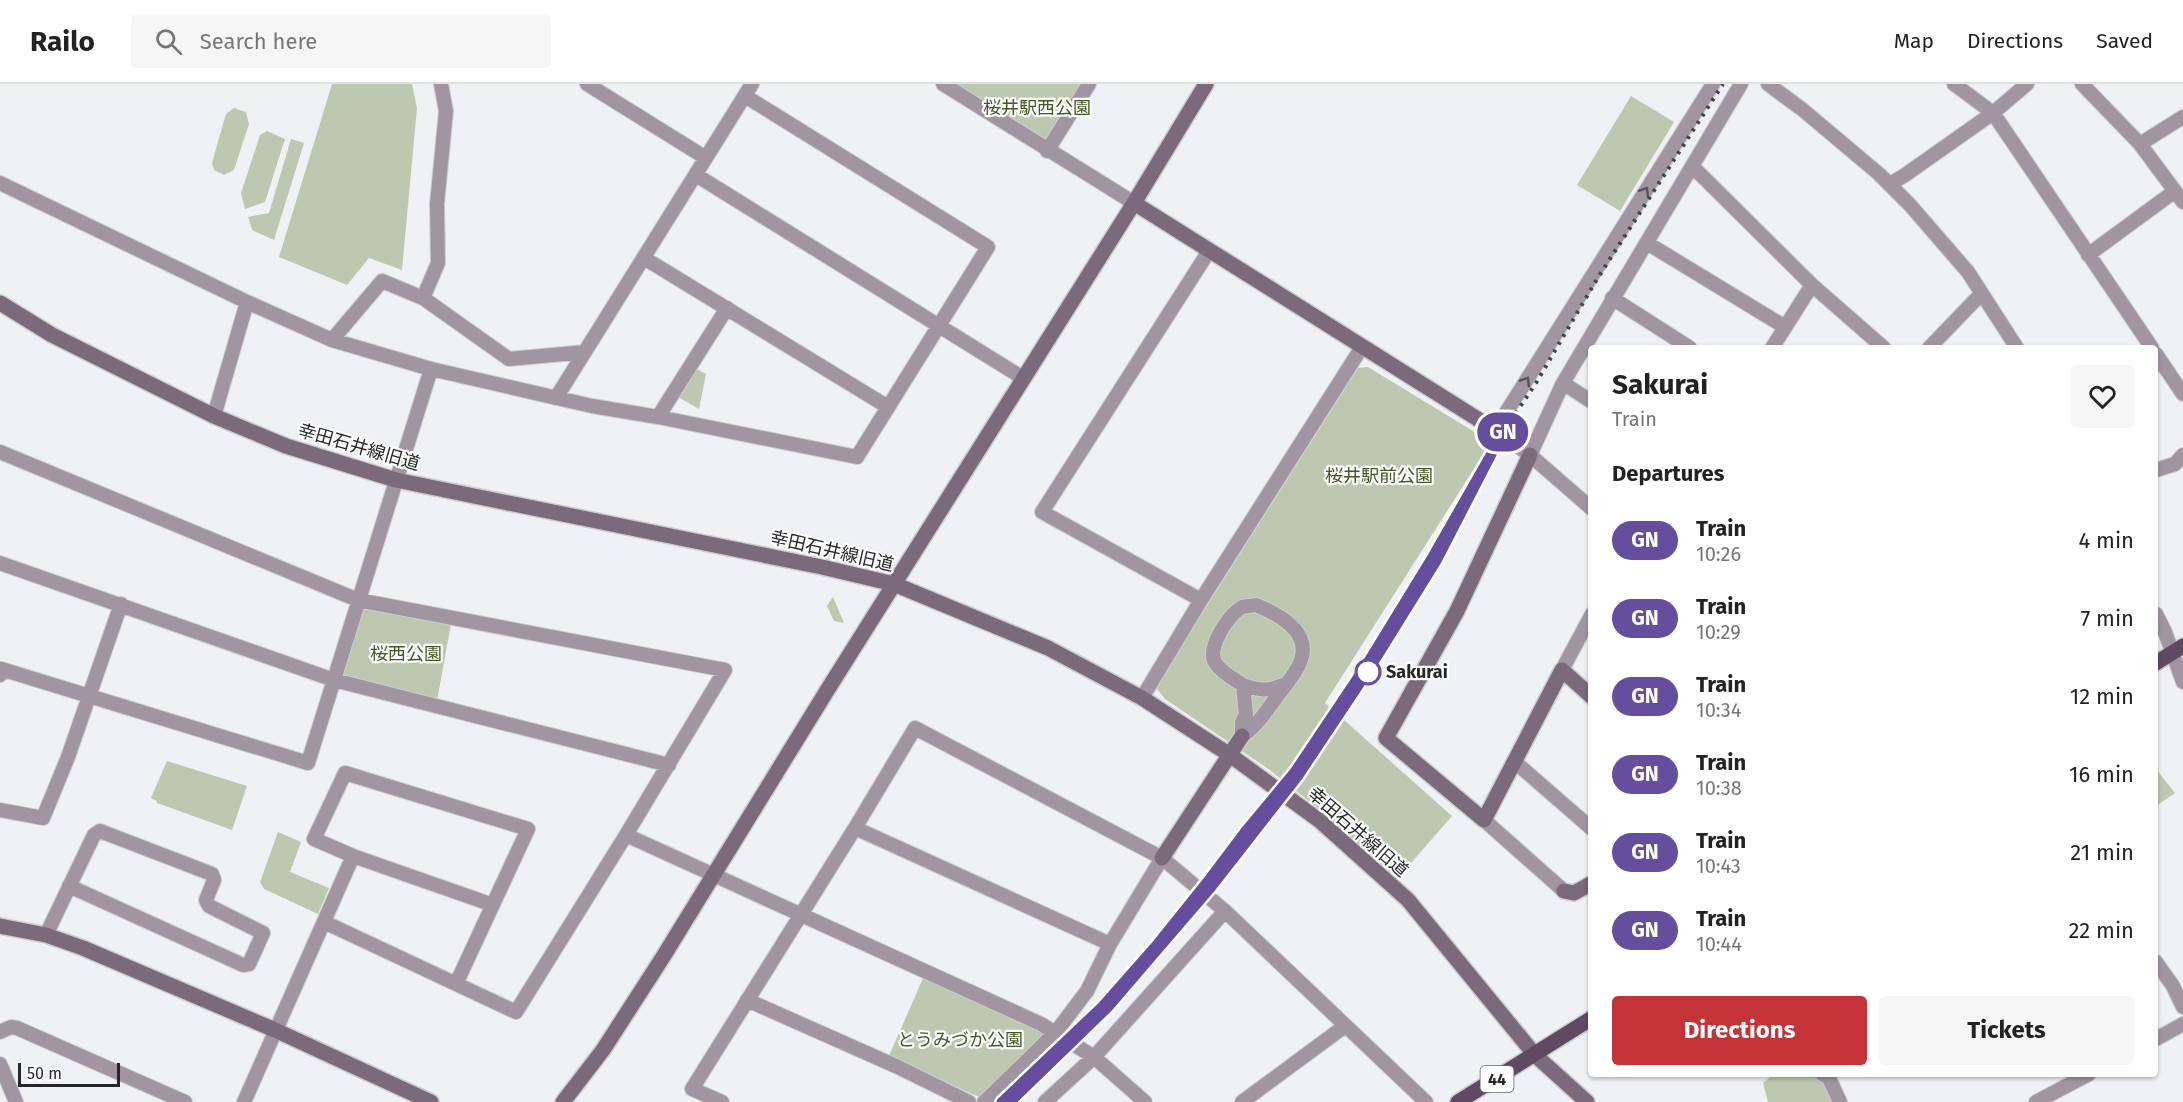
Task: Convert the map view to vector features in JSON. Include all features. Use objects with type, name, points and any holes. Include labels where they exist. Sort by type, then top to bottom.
[{"type":"main road","points":[[2158,662],[2177,649]]},
{"type":"main road","name":"44","points":[[1458,1102],[1588,1021]]},
{"type":"street","points":[[423,298],[438,263],[437,204],[446,111],[441,84]]},
{"type":"street","points":[[587,84],[706,158]]},
{"type":"street","points":[[943,84],[1492,428],[1530,455],[1588,506]]},
{"type":"street","points":[[1047,151],[1089,84]]},
{"type":"street","points":[[563,1102],[603,1050],[1134,203],[1206,84]]},
{"type":"street","points":[[1492,428],[1502,419],[1713,84]]},
{"type":"street","points":[[1588,885],[1574,893],[1564,891],[1386,738],[1457,611],[1563,383],[1741,84]]},
{"type":"street","points":[[1768,84],[1840,140],[1890,184],[1968,272],[2015,345]]},
{"type":"street","points":[[1954,84],[1993,112],[2150,345]]},
{"type":"street","points":[[1890,184],[1993,112],[2027,84]]},
{"type":"street","points":[[2082,84],[2140,144],[2179,196],[2088,255]]},
{"type":"street","points":[[0,183],[247,302],[332,340],[431,369],[556,398],[857,457],[988,247],[748,90],[556,398]]},
{"type":"street","points":[[2140,144],[2183,117]]},
{"type":"street","points":[[1693,167],[1812,285],[1881,345]]},
{"type":"street","points":[[696,175],[1023,378]]},
{"type":"street","points":[[1647,243],[1785,327]]},
{"type":"street","points":[[1201,600],[1042,512],[1209,251]]},
{"type":"street","points":[[644,258],[888,407]]},
{"type":"street","points":[[332,340],[382,281],[423,298],[509,359],[585,352]]},
{"type":"street","points":[[1774,345],[1812,285]]},
{"type":"street","points":[[1932,345],[1981,294]]},
{"type":"street","points":[[1612,298],[1685,345]]},
{"type":"street","points":[[214,416],[247,302]]},
{"type":"street","name":"幸田石井線旧道","points":[[0,303],[52,335],[214,416],[286,446],[396,480],[822,567],[894,584],[1048,648],[1142,698],[1230,755],[1320,821],[1408,900],[1535,1055],[1587,1102]]},
{"type":"street","points":[[658,417],[728,308]]},
{"type":"street","points":[[1142,698],[1201,600],[1362,347]]},
{"type":"street","points":[[2158,357],[2183,394]]},
{"type":"street","points":[[0,671],[88,695],[308,763],[431,369]]},
{"type":"street","points":[[1563,383],[1588,399]]},
{"type":"street","points":[[0,452],[358,600],[725,670],[516,1012],[324,922]]},
{"type":"street","points":[[2158,470],[2180,464]]},
{"type":"street","points":[[0,563],[334,680],[669,765]]},
{"type":"street","points":[[0,810],[43,818],[68,757],[121,604]]},
{"type":"street","points":[[984,1102],[1056,1032],[1087,991],[1110,944],[1162,858],[1242,736],[1255,726],[1286,684],[1301,660],[1302,649],[1299,634],[1292,625],[1256,605],[1243,607],[1232,615],[1213,648],[1212,656],[1216,664],[1243,685],[1271,690],[1286,684]]},
{"type":"street","points":[[2158,618],[2164,632],[2177,649],[2183,682]]},
{"type":"street","points":[[1484,820],[1588,621]]},
{"type":"street","points":[[1562,670],[1588,693]]},
{"type":"street","points":[[1242,736],[1242,722],[1246,715],[1243,685]]},
{"type":"street","points":[[722,1102],[692,1089],[915,728],[1162,858],[1225,910],[1426,1102]]},
{"type":"street","points":[[1515,762],[1588,826]]},
{"type":"street","points":[[456,984],[493,905],[528,829],[345,773],[314,839],[352,856],[493,905]]},
{"type":"street","points":[[855,828],[1110,944]]},
{"type":"street","points":[[46,935],[69,886],[94,835],[100,831],[212,874],[214,879],[206,900],[209,906],[263,933],[249,964],[243,964],[69,886]]},
{"type":"street","points":[[626,835],[1041,1024],[1094,1057],[1145,1102]]},
{"type":"street","points":[[244,1102],[352,856]]},
{"type":"street","points":[[1048,1101],[1094,1057],[1225,910]]},
{"type":"street","points":[[0,926],[46,935],[83,948],[275,1030],[430,1102]]},
{"type":"street","points":[[2158,965],[2183,1007]]},
{"type":"street","points":[[747,1000],[898,1067],[969,1102]]},
{"type":"street","points":[[2158,1038],[2183,1024]]},
{"type":"street","points":[[1242,1102],[1345,1026]]},
{"type":"street","points":[[0,1032],[11,1027],[17,1028],[185,1102]]},
{"type":"street","points":[[0,1064],[16,1102]]},
{"type":"street","points":[[1827,1077],[1840,1102]]},
{"type":"street","points":[[2036,1102],[2082,1077]]},
{"type":"green space","points":[[332,84],[412,84],[417,108],[402,270],[369,258],[347,285],[279,257]]},
{"type":"green space","name":"桜井駅西公園","points":[[952,84],[1081,84],[1047,138],[1042,139]]},
{"type":"green space","points":[[1631,96],[1674,122],[1620,211],[1577,185]]},
{"type":"green space","points":[[234,108],[246,112],[249,124],[234,170],[224,175],[214,170],[212,163],[225,117]]},
{"type":"green space","points":[[267,131],[285,139],[265,202],[245,209],[241,193],[260,135]]},
{"type":"green space","points":[[291,139],[304,143],[274,240],[252,230],[248,217],[269,213]]},
{"type":"green space","name":"桜井駅前公園","points":[[1368,367],[1491,442],[1325,703],[1452,816],[1397,879],[1319,809],[1267,768],[1165,699],[1157,689],[1159,681],[1358,368]]},
{"type":"green space","points":[[695,368],[706,374],[699,409],[678,397]]},
{"type":"green space","points":[[833,597],[844,623],[834,621],[827,606]]},
{"type":"green space","name":"桜西公園","points":[[360,605],[451,624],[437,701],[347,679],[341,672]]},
{"type":"green space","points":[[167,761],[247,786],[232,830],[157,803],[151,798]]},
{"type":"green space","points":[[2158,772],[2175,793],[2158,805]]},
{"type":"green space","points":[[278,832],[301,842],[290,872],[329,888],[318,914],[264,889],[260,882]]},
{"type":"green space","name":"とうみづか公園","points":[[924,976],[1048,1032],[986,1097],[979,1097],[889,1056]]},
{"type":"green space","points":[[1770,1077],[1816,1077],[1831,1091],[1835,1102],[1768,1102],[1763,1083]]},
{"type":"railway","points":[[1001,1102],[1102,1006],[1154,946],[1294,772],[1365,666],[1597,279],[1723,84]]},
{"type":"train","name":"GN","points":[[1001,1102],[1102,1006],[1155,946],[1294,772],[1365,666],[1433,555],[1505,429],[1437,561],[1370,669],[1298,777],[1212,887],[1108,1008],[1011,1102]]},
{"type":"place","name":"Sakurai","points":[[1368,672]]}]
